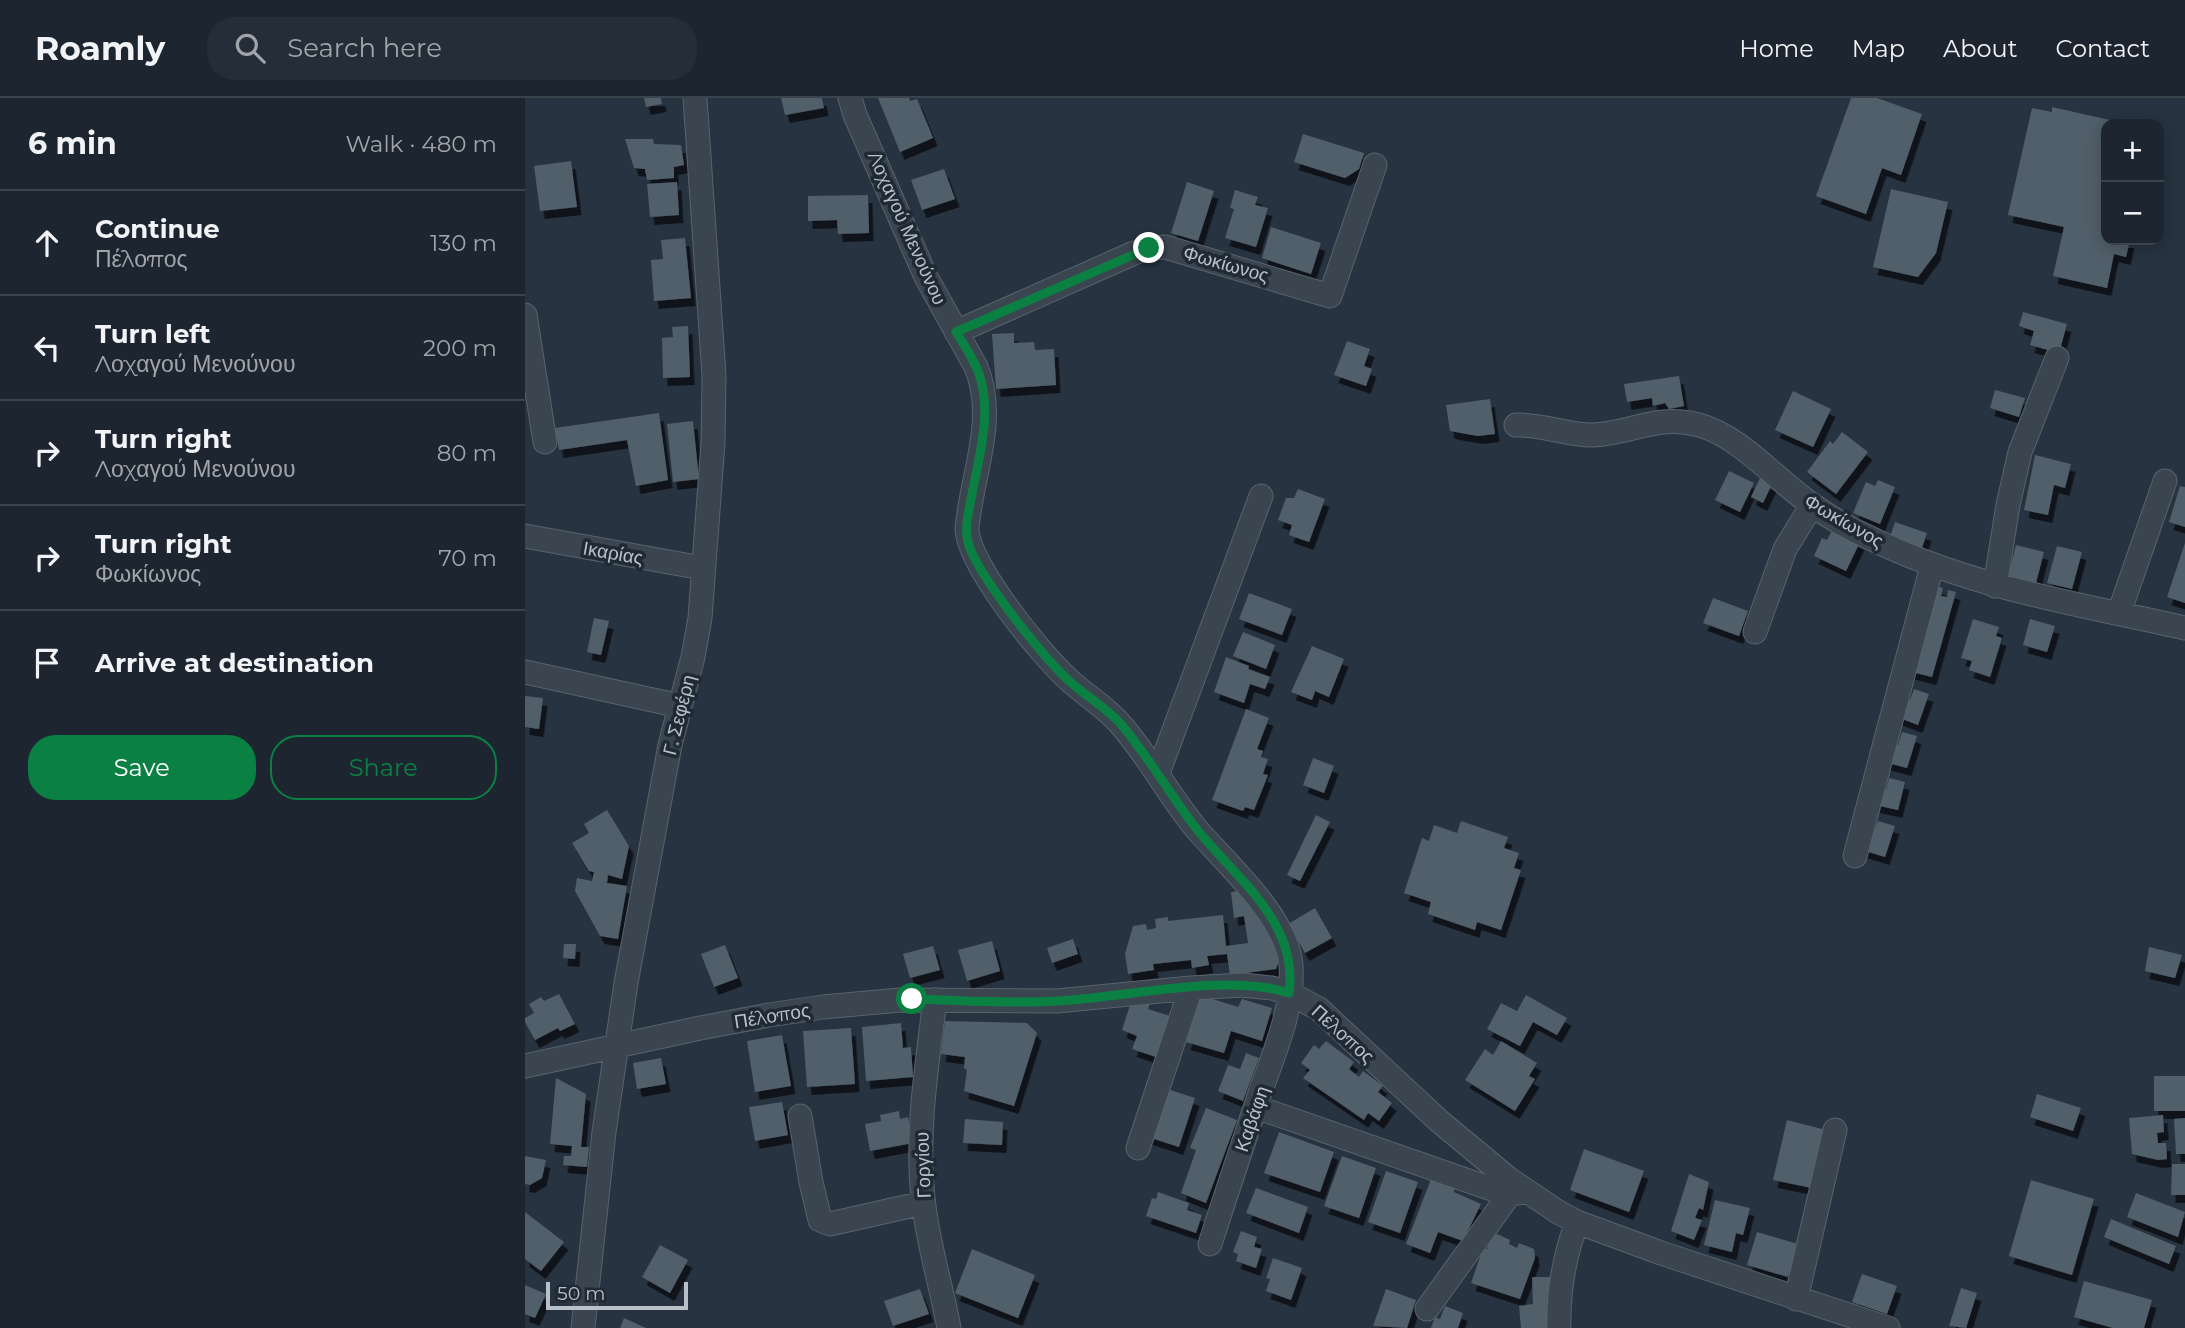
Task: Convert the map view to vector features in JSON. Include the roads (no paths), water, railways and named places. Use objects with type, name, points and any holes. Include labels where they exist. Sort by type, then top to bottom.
[{"type":"street","name":"Γ. Σεφέρη","points":[[583,1328],[604,1132],[617,1046],[670,746],[697,637],[713,443],[714,375],[695,98]]},
{"type":"street","name":"Λοχαγού Μενούνου","points":[[850,98],[926,276],[979,374],[984,404],[982,438],[967,529],[968,541],[975,559],[1037,646],[1066,678],[1110,712],[1158,773],[1197,830],[1237,872],[1274,924],[1288,951],[1289,993]]},
{"type":"street","name":"Φωκίωνος","points":[[956,332],[1134,253],[1155,247],[1181,251],[1331,296],[1375,165]]},
{"type":"street","points":[[525,315],[545,442]]},
{"type":"street","points":[[1995,586],[2020,452],[2057,358]]},
{"type":"street","name":"Φωκίωνος","points":[[1516,425],[1590,435],[1657,422],[1681,422],[1702,426],[1729,440],[1812,505],[1870,538],[1932,566],[1995,586],[2185,628]]},
{"type":"street","points":[[2119,613],[2165,481]]},
{"type":"street","points":[[1158,773],[1261,496]]},
{"type":"street","points":[[1755,632],[1785,549],[1812,505]]},
{"type":"street","name":"Ικαρίας","points":[[525,536],[702,568]]},
{"type":"street","points":[[1855,856],[1932,566]]},
{"type":"street","points":[[525,672],[680,706]]},
{"type":"street","name":"Πέλοπος","points":[[525,1066],[700,1028],[823,1007],[900,1000],[1057,1001],[1191,988],[1258,986],[1289,993],[1330,1018],[1517,1193],[1577,1222],[1661,1253],[1888,1328]]},
{"type":"street","points":[[1138,1148],[1191,988]]},
{"type":"street","name":"Καβάφη","points":[[1209,1244],[1284,1023],[1289,993]]},
{"type":"street","name":"Γοργίου","points":[[935,1000],[921,1123],[923,1203],[949,1328]]},
{"type":"street","points":[[1256,1107],[1517,1193],[1427,1309]]},
{"type":"street","points":[[800,1116],[820,1220],[830,1224],[923,1203]]},
{"type":"street","points":[[1796,1299],[1835,1130]]},
{"type":"street","points":[[1559,1328],[1562,1271],[1577,1222]]}]
